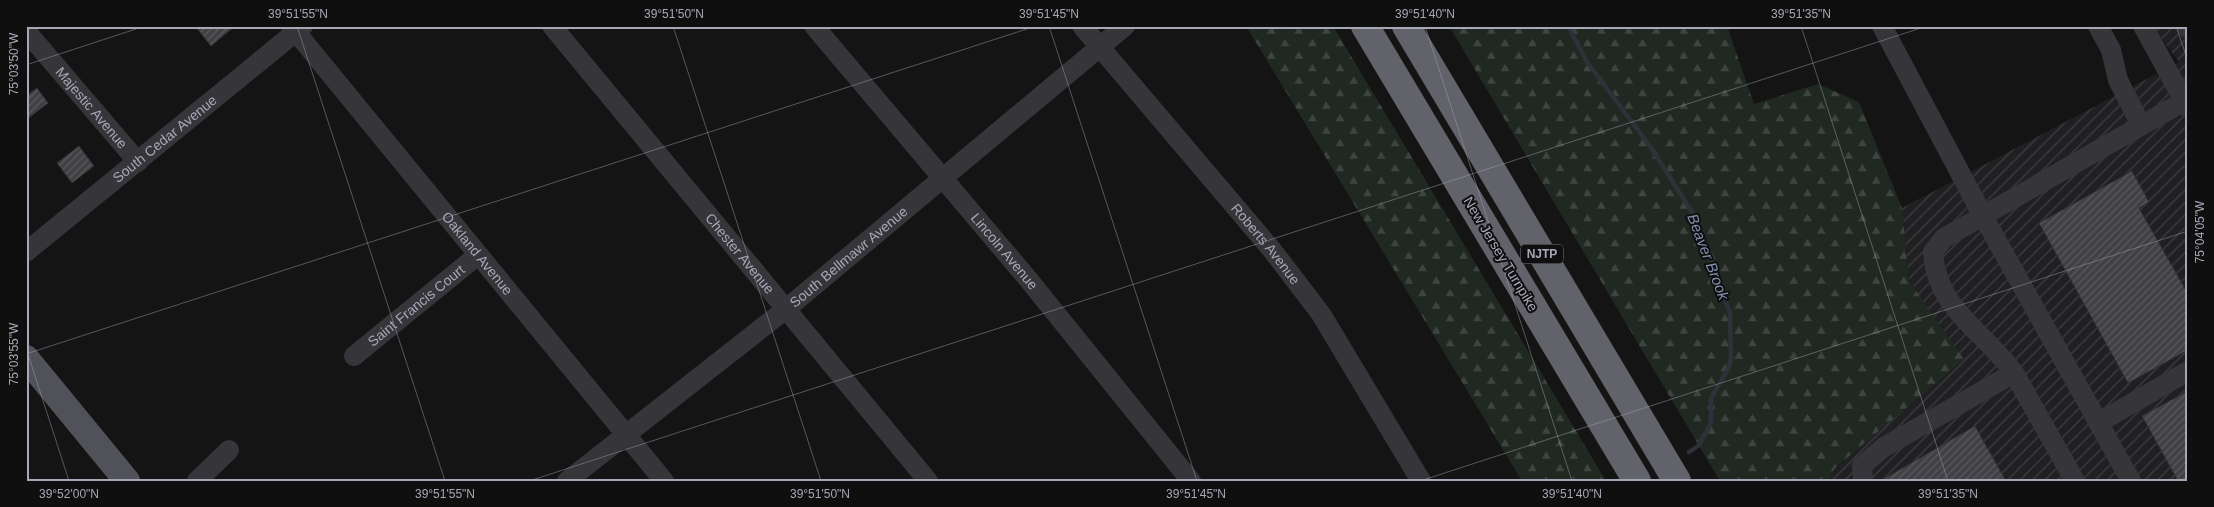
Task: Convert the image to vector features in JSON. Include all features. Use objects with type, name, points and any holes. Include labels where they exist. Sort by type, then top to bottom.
[{"type":"highway","name":"New Jersey Turnpike","points":[[1365,26],[1637,481]]},
{"type":"highway","name":"NJTP","points":[[1406,26],[1677,481]]},
{"type":"main road","points":[[26,358],[127,481]]},
{"type":"street","name":"Chester Avenue","points":[[552,26],[928,481]]},
{"type":"street","name":"Lincoln Avenue","points":[[814,26],[1028,280],[1190,481]]},
{"type":"street","name":"Roberts Avenue","points":[[1082,26],[1272,250],[1321,314],[1421,481]]},
{"type":"street","name":"South Bellmawr Avenue","points":[[567,481],[786,309],[1125,26]]},
{"type":"street","points":[[1882,26],[1983,216],[2131,481]]},
{"type":"street","points":[[2098,26],[2111,50],[2118,80],[2141,126]]},
{"type":"street","points":[[2075,481],[2002,355],[1984,341],[1958,313],[1934,271],[1933,252],[1944,238],[2141,126],[2186,103],[2143,26]]},
{"type":"street","name":"South Cedar Avenue","points":[[26,252],[138,162],[297,28]]},
{"type":"street","name":"Oakland Avenue","points":[[297,28],[478,255],[664,481]]},
{"type":"street","name":"Majestic Avenue","points":[[26,31],[138,162]]},
{"type":"street","name":"Saint Francis Court","points":[[354,356],[478,255]]},
{"type":"street","points":[[2098,423],[2188,371]]},
{"type":"street","points":[[1864,481],[1862,466],[1884,447],[2014,373]]},
{"type":"street","points":[[197,481],[229,450]]},
{"type":"shaded area","points":[[2152,26],[2188,26],[2188,481],[1828,481],[1835,468],[1963,359],[1909,281],[1902,208],[2179,62]]},
{"type":"green space","points":[[1246,26],[1333,26],[1606,481],[1522,481]]},
{"type":"green space","points":[[1449,26],[1727,26],[1754,104],[1818,84],[1859,102],[1902,208],[1909,281],[1964,359],[1835,468],[1828,481],[1720,481]]},
{"type":"building","points":[[195,26],[235,26],[211,46]]},
{"type":"building","points":[[37,88],[48,103],[26,120],[26,96]]},
{"type":"building","points":[[79,146],[94,166],[72,183],[57,163]]},
{"type":"building","points":[[2132,171],[2149,202],[2139,208],[2188,294],[2188,350],[2128,383],[2039,223]]},
{"type":"building","points":[[2188,391],[2188,481],[2178,481],[2142,416]]},
{"type":"building","points":[[1975,426],[2006,481],[1880,481]]},
{"type":"waterway","name":"Beaver Brook","points":[[1568,26],[1587,62],[1650,146],[1693,214],[1730,313],[1731,359],[1728,369],[1711,398],[1711,423],[1698,446],[1689,452]]}]
